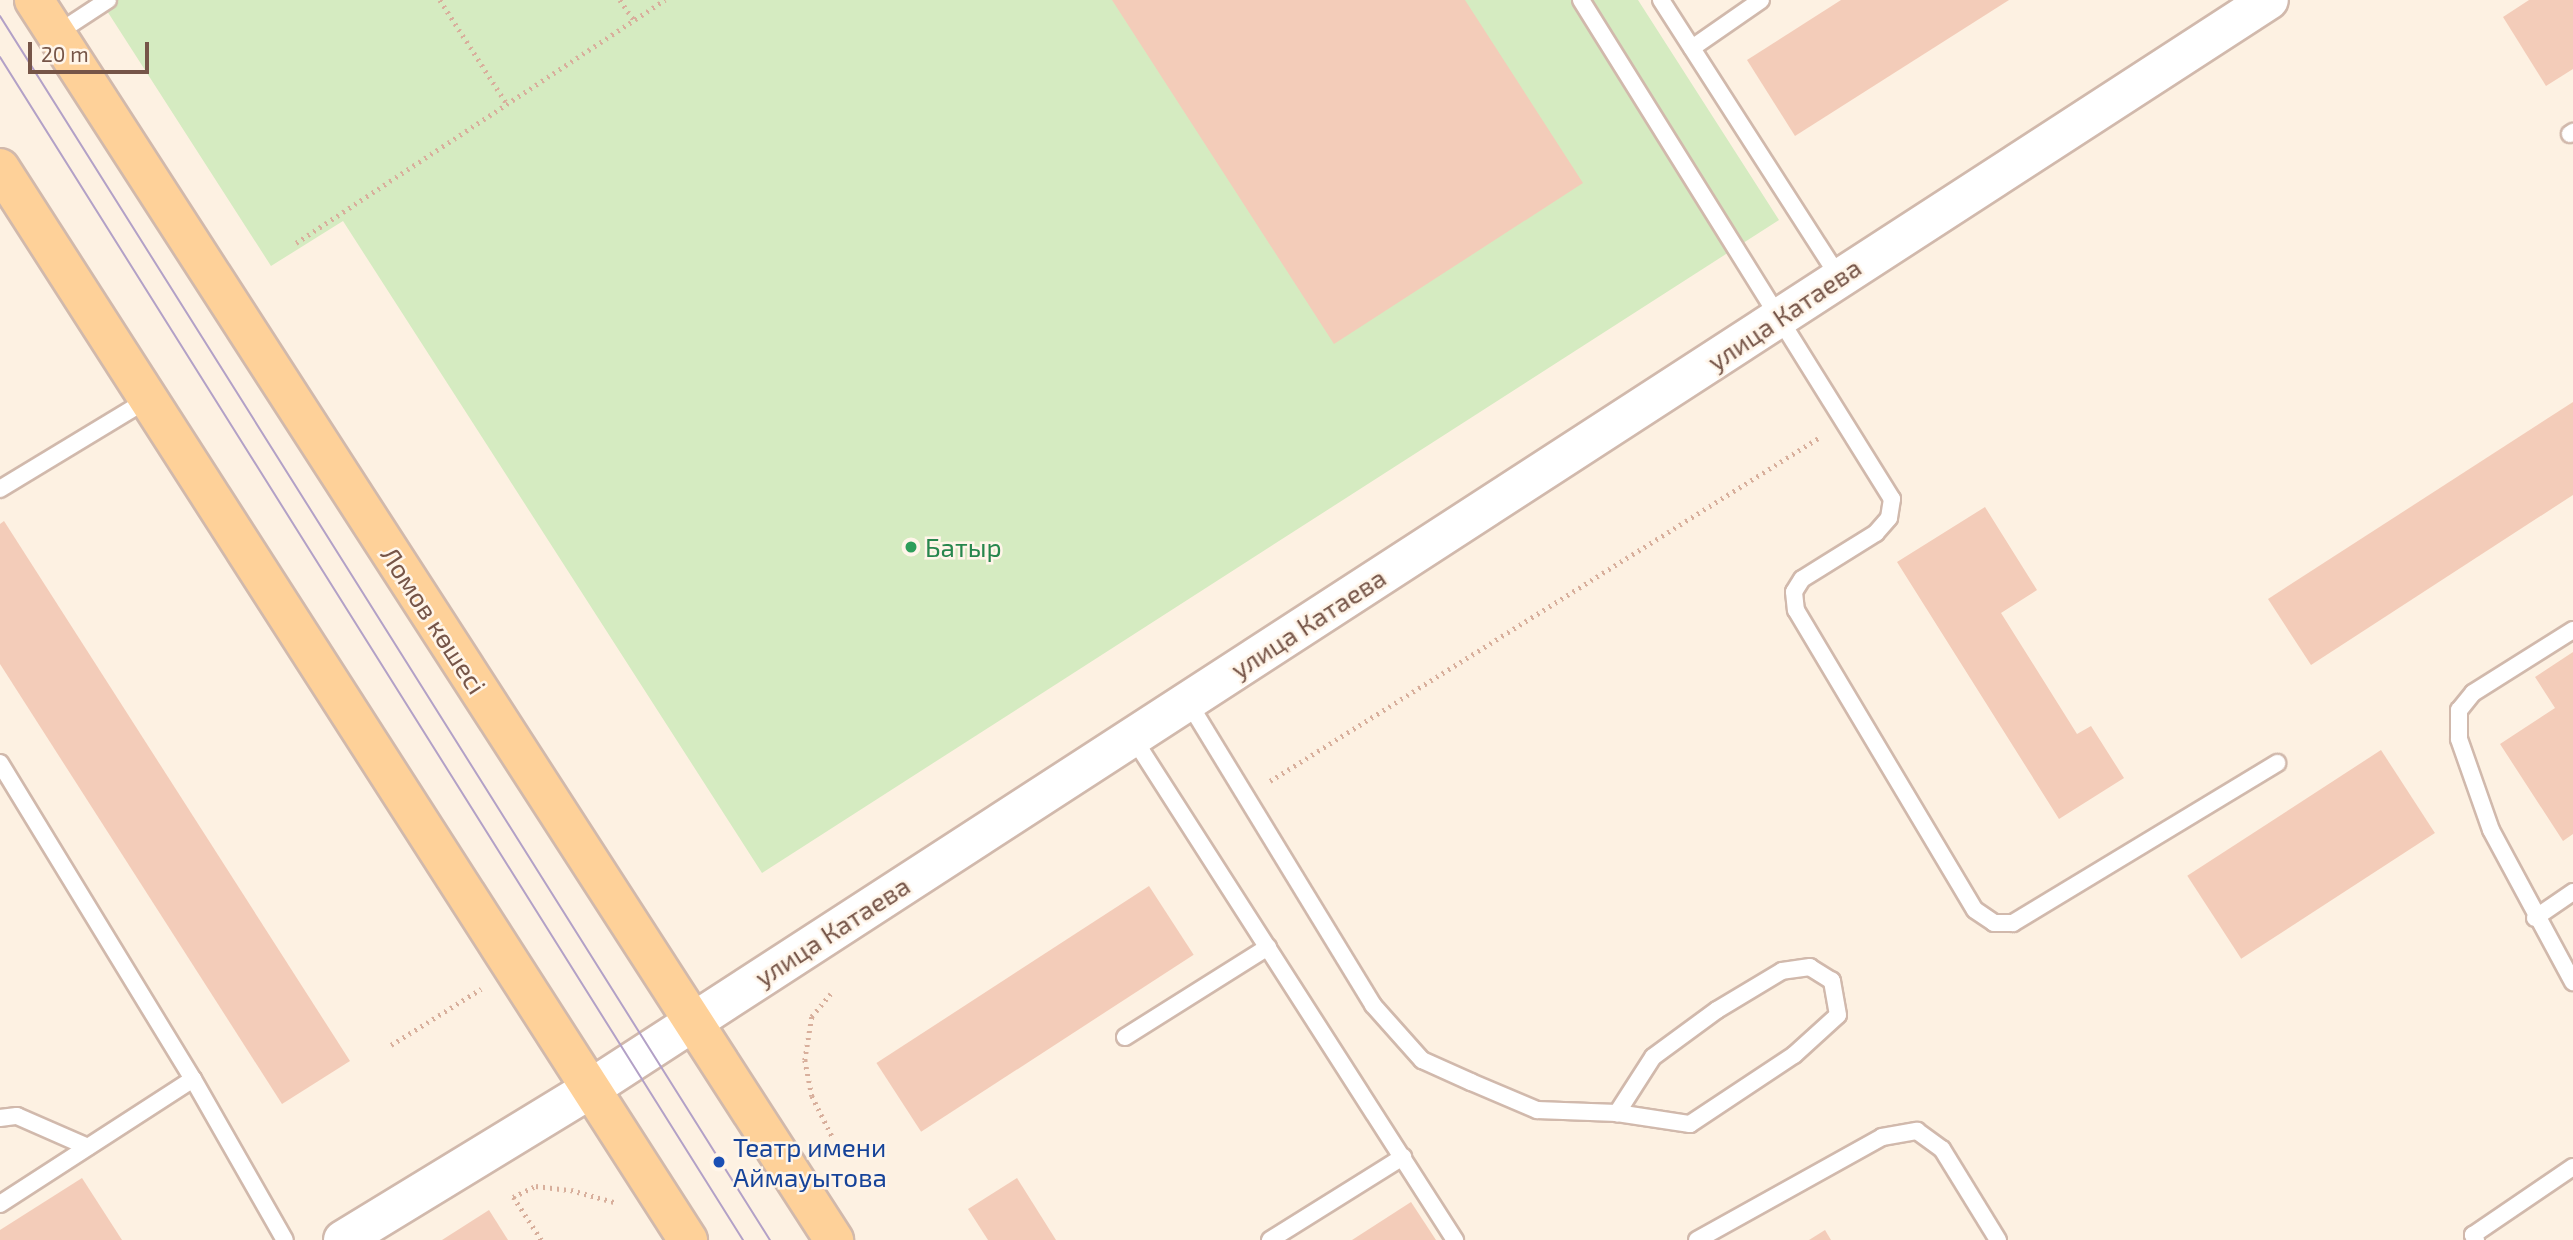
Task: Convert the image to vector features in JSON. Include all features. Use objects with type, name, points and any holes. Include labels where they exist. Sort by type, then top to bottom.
[{"type":"main road","name":"Ломов көшесі","points":[[34,0],[834,1240]]},
{"type":"main road","points":[[0,168],[688,1240]]},
{"type":"street","name":"улица Катаева","points":[[344,1240],[590,1089],[1839,276],[2269,0]]},
{"type":"lane","points":[[56,34],[108,0]]},
{"type":"lane","points":[[1581,0],[1892,499],[1889,518],[1876,533],[1802,579],[1794,592],[1796,610],[1975,910],[1994,923],[2013,923],[2277,763]]},
{"type":"lane","points":[[1661,0],[1839,276]]},
{"type":"lane","points":[[1692,48],[1761,0]]},
{"type":"lane","points":[[0,489],[150,398]]},
{"type":"lane","points":[[2573,630],[2473,693],[2459,710],[2459,739],[2491,830],[2535,918],[2573,982]]},
{"type":"lane","points":[[1187,700],[1248,794],[1373,1005],[1422,1060],[1536,1110],[1617,1113],[1690,1124],[1794,1055],[1838,1015],[1832,981],[1810,967],[1782,971],[1717,1010],[1653,1056],[1617,1113]]},
{"type":"lane","points":[[1132,736],[1455,1240]]},
{"type":"lane","points":[[0,763],[193,1079],[285,1240]]},
{"type":"lane","points":[[2535,918],[2573,892]]},
{"type":"lane","points":[[1125,1037],[1268,947]]},
{"type":"lane","points":[[0,1204],[193,1079]]},
{"type":"lane","points":[[0,1118],[17,1116],[88,1147]]},
{"type":"lane","points":[[1697,1240],[1882,1137],[1917,1131],[1942,1149],[1998,1240]]},
{"type":"lane","points":[[1270,1240],[1403,1157]]},
{"type":"lane","points":[[2471,1238],[2573,1167]]},
{"type":"path","points":[[440,0],[507,104]]},
{"type":"path","points":[[620,0],[634,20]]},
{"type":"path","points":[[296,243],[665,0]]},
{"type":"path","points":[[1248,794],[1844,422]]},
{"type":"path","points":[[391,1045],[485,986]]},
{"type":"path","points":[[831,994],[812,1017],[805,1060],[812,1096],[832,1136]]},
{"type":"path","points":[[541,1240],[513,1197],[536,1186],[607,1198],[618,1205]]},
{"type":"green space","name":"Батыр","points":[[100,0],[1638,0],[1779,220],[762,873],[343,221],[271,266]]},
{"type":"building","points":[[1112,0],[1465,0],[1583,183],[1334,344]]},
{"type":"building","points":[[1841,0],[2009,0],[1795,136],[1747,60]]},
{"type":"building","points":[[2529,0],[2573,0],[2573,69],[2546,86],[2503,17]]},
{"type":"building","points":[[2573,402],[2573,495],[2311,665],[2268,599]]},
{"type":"building","points":[[1985,507],[2037,590],[2001,613],[2077,734],[2091,726],[2124,778],[2059,819],[1897,562]]},
{"type":"building","points":[[4,521],[350,1061],[282,1104],[0,664],[0,524]]},
{"type":"building","points":[[2573,652],[2573,834],[2563,841],[2500,744],[2555,708],[2535,677]]},
{"type":"building","points":[[2381,750],[2435,833],[2241,959],[2187,876]]},
{"type":"building","points":[[1149,886],[1194,955],[921,1132],[876,1063]]},
{"type":"building","points":[[82,1178],[122,1240],[0,1240],[0,1230]]},
{"type":"building","points":[[1017,1178],[1056,1240],[988,1240],[968,1209]]},
{"type":"building","points":[[1411,1202],[1436,1240],[1352,1240]]},
{"type":"building","points":[[489,1210],[508,1240],[442,1240]]},
{"type":"building","points":[[1825,1230],[1831,1240],[1809,1240]]},
{"type":"tram line","points":[[0,16],[770,1240]]},
{"type":"tram line","points":[[0,57],[743,1240]]},
{"type":"place","name":"Батыр","points":[[911,547]]},
{"type":"place","name":"Театр имени Аймауытова","points":[[719,1162]]}]
